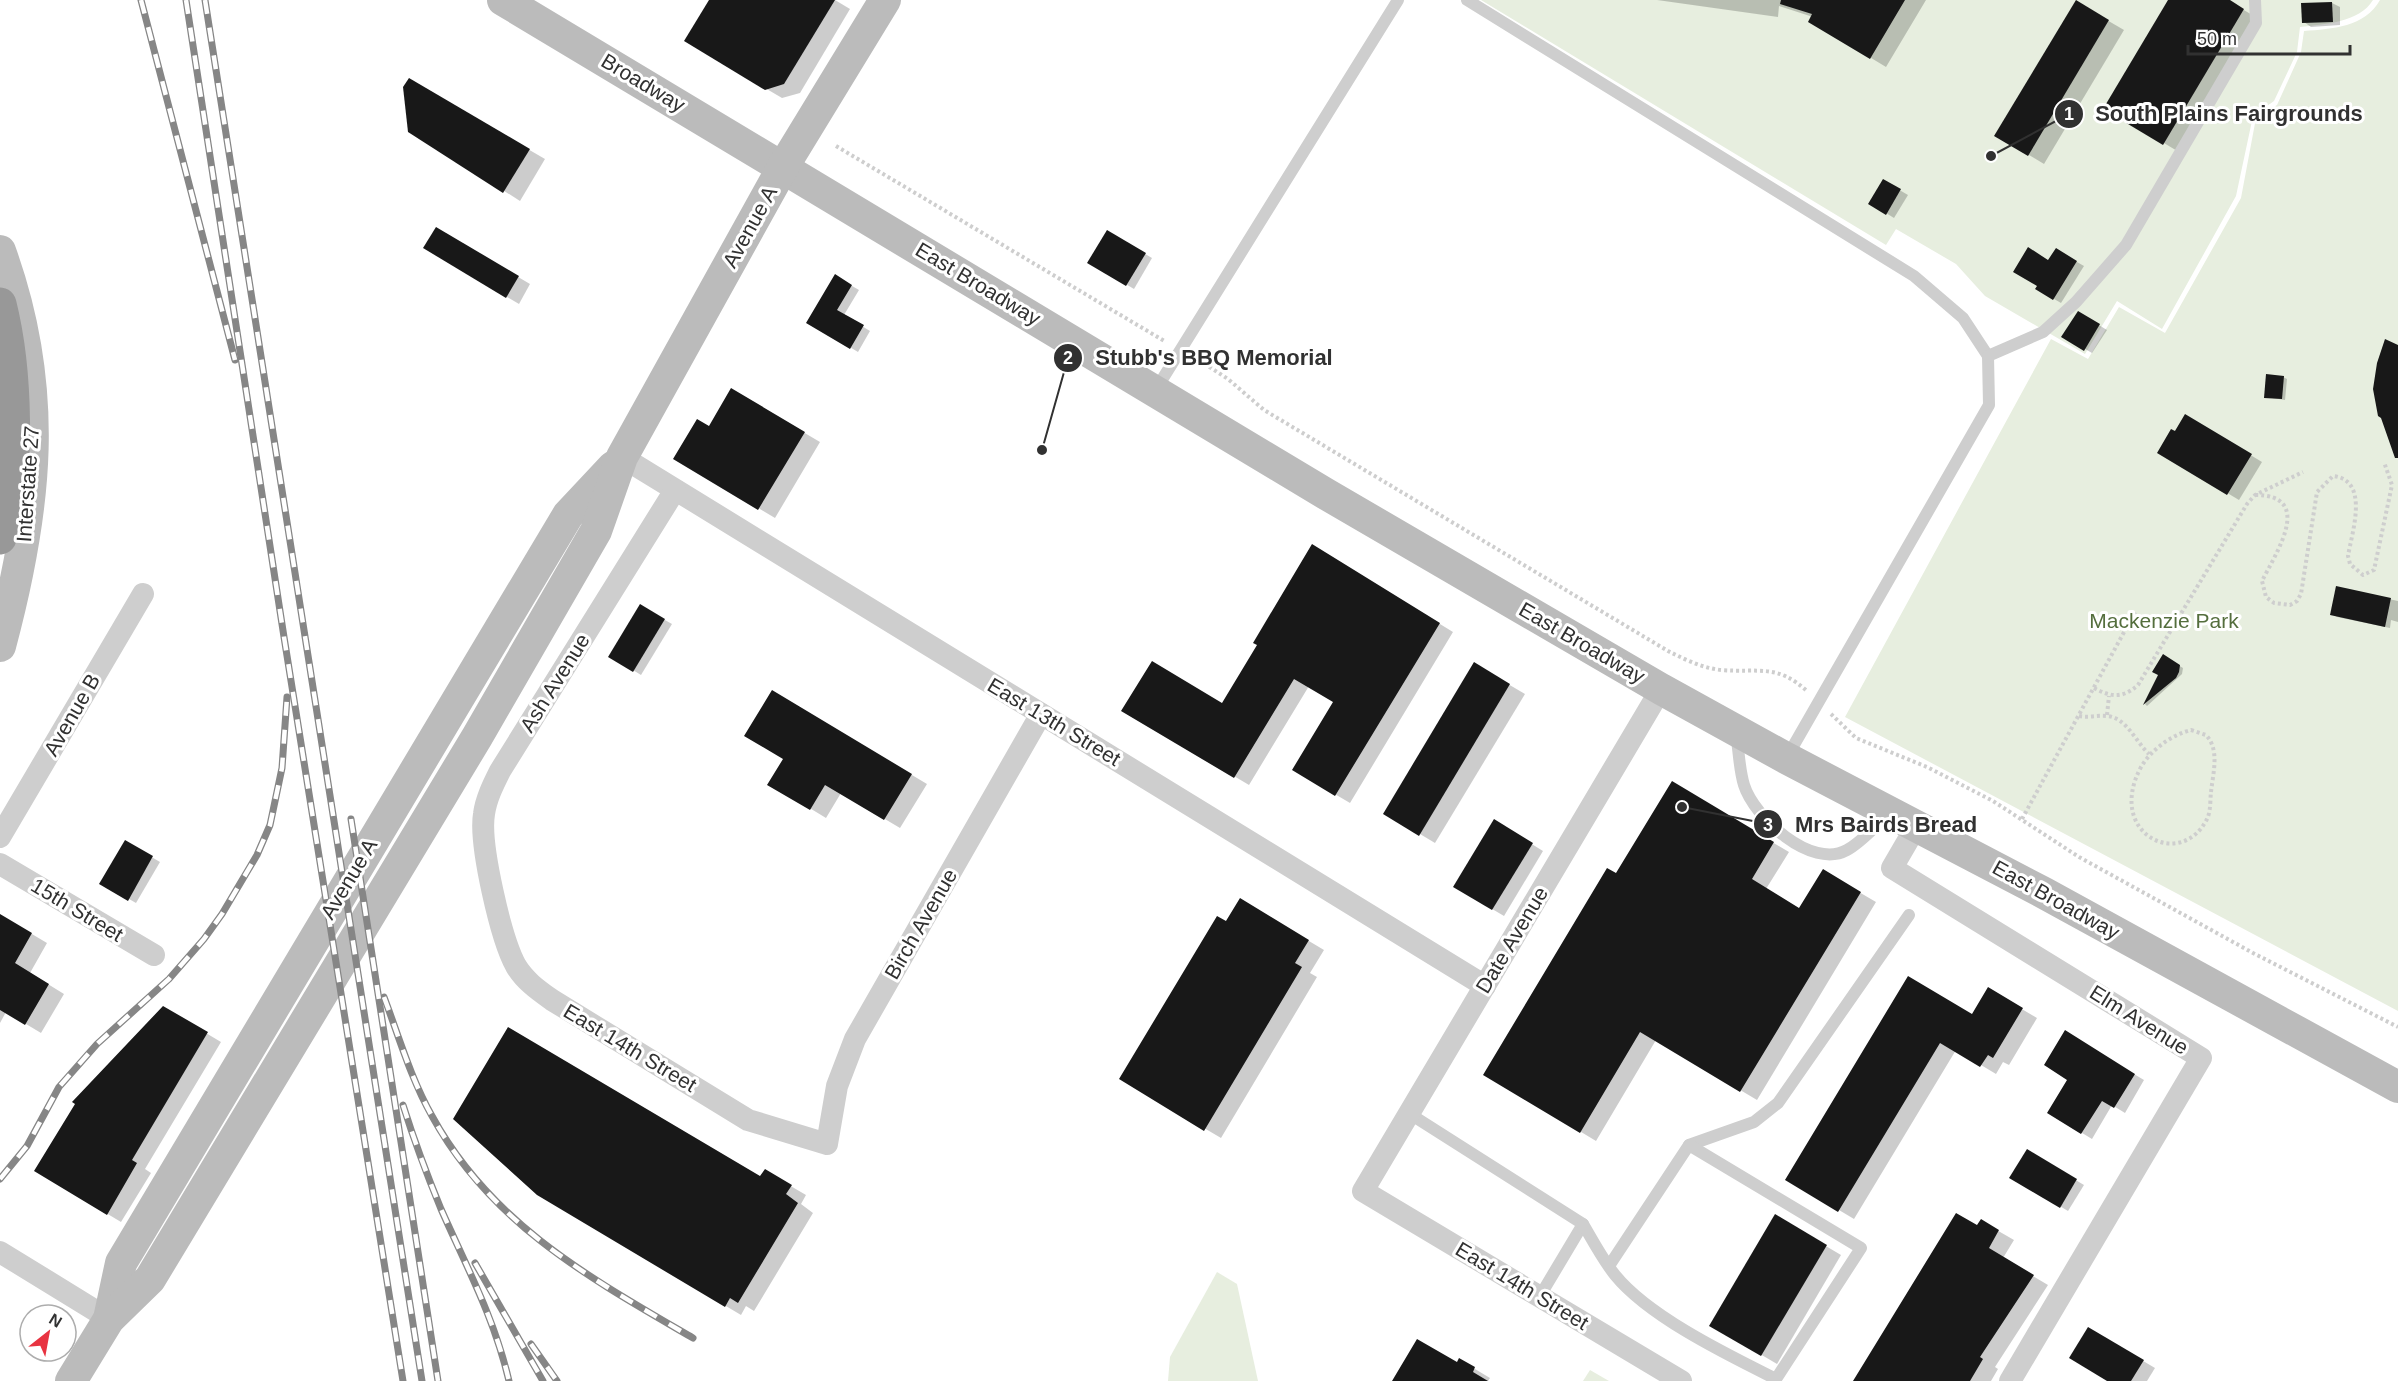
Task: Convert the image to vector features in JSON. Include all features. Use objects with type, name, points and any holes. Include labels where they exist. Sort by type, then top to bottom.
[{"type":"highway","points":[[0,303],[13,393],[9,488],[0,538]]},
{"type":"main road","name":"Broadway","points":[[503,0],[783,167]]},
{"type":"main road","name":"Avenue A","points":[[71,1381],[109,1319],[121,1263],[568,515],[622,457],[783,167],[885,0]]},
{"type":"main road","name":"East Broadway","points":[[783,167],[1155,391],[1661,689],[1786,758],[1904,818],[2398,1087]]},
{"type":"main road","name":"Interstate 27","points":[[0,251],[11,282],[31,375],[35,440],[32,491],[24,548],[0,646]]},
{"type":"street","name":"East 13th Street","points":[[622,457],[1485,986]]},
{"type":"street","name":"Ash Avenue","points":[[492,891],[484,844],[483,816],[488,796],[500,771],[675,490]]},
{"type":"street","name":"Avenue B","points":[[0,837],[143,594]]},
{"type":"street","name":"Date Avenue","points":[[1364,1191],[1661,689]]},
{"type":"street","name":"Birch Avenue","points":[[827,1144],[837,1086],[855,1039],[1041,714]]},
{"type":"street","name":"Elm Avenue","points":[[1904,818],[1892,868],[2201,1058],[2010,1381]]},
{"type":"street","name":"15th Street","points":[[0,864],[154,956]]},
{"type":"street","name":"East 14th Street","points":[[492,891],[515,965],[531,985],[748,1119],[827,1144]]},
{"type":"street","name":"East 14th Street","points":[[1364,1191],[1681,1381]]},
{"type":"street","points":[[0,1252],[109,1319]]},
{"type":"lane","points":[[1155,391],[1398,0]]},
{"type":"lane","points":[[1467,0],[1914,276],[1963,318],[1988,356],[1989,405],[1786,758]]},
{"type":"lane","points":[[1988,356],[2043,332],[2076,302],[2126,245],[2256,23],[2255,0]]},
{"type":"lane","points":[[1736,730],[1744,786],[1760,812],[1777,831],[1811,852],[1831,855],[1847,850],[1904,818]]},
{"type":"lane","points":[[1609,1266],[1689,1145],[1754,1122],[1778,1103],[1909,915]]},
{"type":"lane","points":[[1410,1113],[1583,1224],[1609,1266],[1641,1300],[1712,1348],[1776,1379],[1861,1248],[1689,1145]]},
{"type":"lane","points":[[1540,1296],[1583,1224]]},
{"type":"path","points":[[837,146],[1180,350],[1208,364],[1264,410],[1668,651],[1685,660],[1718,670],[1758,669],[1785,674],[1819,702],[1856,738],[1927,767],[2022,819],[2079,857],[2253,953],[2398,1027]]},
{"type":"path","points":[[2255,495],[2267,495],[2276,499],[2285,507],[2289,517],[2288,528],[2262,581],[2262,588],[2266,597],[2274,603],[2290,605],[2297,601],[2303,586],[2317,492],[2333,476],[2348,482],[2355,493],[2356,505],[2348,556],[2350,564],[2362,575],[2374,570],[2392,485],[2384,462]]},
{"type":"path","points":[[2094,688],[2109,696],[2129,693],[2138,685],[2247,504],[2255,495],[2303,472]]},
{"type":"path","points":[[2022,819],[2135,612]]},
{"type":"path","points":[[2107,715],[2109,696]]},
{"type":"path","points":[[2079,716],[2090,718],[2107,715],[2125,724],[2139,745],[2149,753]]},
{"type":"path","points":[[2191,730],[2200,732],[2212,741],[2215,756],[2209,812],[2200,828],[2186,839],[2169,843],[2161,842],[2144,833],[2133,819],[2132,789],[2149,753],[2181,732],[2191,730]]},
{"type":"green space","points":[[1481,0],[2373,0],[2367,8],[2350,18],[2300,27],[2297,52],[2274,101],[2253,116],[2236,196],[2162,329],[2117,301],[2085,354],[1985,296],[1956,264],[1896,229],[1886,245]]},
{"type":"green space","name":"Mackenzie Park","points":[[2380,0],[2398,0],[2398,1011],[1845,717],[2051,339],[2088,359],[2119,307],[2165,333],[2241,198],[2256,118],[2277,105],[2301,52],[2304,31],[2326,29],[2357,21],[2374,9]]},
{"type":"green space","points":[[1217,1272],[1237,1284],[1258,1381],[1168,1381],[1170,1357]]},
{"type":"green space","points":[[1590,1370],[1609,1381],[1583,1381]]},
{"type":"building","points":[[709,0],[835,0],[784,84],[765,90],[684,41]]},
{"type":"building","points":[[1781,0],[1905,0],[1870,59],[1808,22],[1812,14],[1780,4]]},
{"type":"building","points":[[2076,0],[2109,20],[2028,156],[1994,136]]},
{"type":"building","points":[[2168,0],[2230,0],[2244,9],[2163,145],[2103,109]]},
{"type":"building","points":[[2332,2],[2333,22],[2302,23],[2301,3]]},
{"type":"building","points":[[409,78],[530,149],[503,193],[408,132],[403,87]]},
{"type":"building","points":[[1883,179],[1901,189],[1886,215],[1868,204]]},
{"type":"building","points":[[436,227],[519,276],[506,298],[423,248]]},
{"type":"building","points":[[1107,230],[1146,253],[1126,286],[1087,263]]},
{"type":"building","points":[[2028,247],[2048,260],[2056,248],[2077,261],[2053,300],[2035,289],[2037,286],[2013,272]]},
{"type":"building","points":[[835,274],[852,285],[837,310],[864,325],[850,349],[806,323]]},
{"type":"building","points":[[2078,311],[2100,324],[2084,351],[2061,337]]},
{"type":"building","points":[[2385,339],[2398,345],[2398,458],[2395,458],[2381,418],[2378,416],[2373,389],[2377,363]]},
{"type":"building","points":[[2266,374],[2284,376],[2282,399],[2264,398]]},
{"type":"building","points":[[731,388],[805,432],[758,510],[673,459],[697,419],[709,426]]},
{"type":"building","points":[[2185,414],[2252,454],[2227,495],[2157,453],[2171,429],[2175,431]]},
{"type":"building","points":[[1312,544],[1440,623],[1335,796],[1292,770],[1333,702],[1294,679],[1234,778],[1121,711],[1152,661],[1222,703],[1257,645],[1253,643]]},
{"type":"building","points":[[2336,586],[2391,598],[2385,627],[2330,615]]},
{"type":"building","points":[[640,604],[665,619],[633,672],[608,657]]},
{"type":"building","points":[[2163,654],[2180,665],[2179,672],[2176,678],[2143,705],[2158,675],[2152,672]]},
{"type":"building","points":[[1474,662],[1510,684],[1419,836],[1383,814]]},
{"type":"building","points":[[772,690],[912,774],[884,820],[825,785],[810,810],[767,785],[783,759],[744,736]]},
{"type":"building","points":[[1672,781],[1774,842],[1752,879],[1799,908],[1823,869],[1861,892],[1740,1092],[1640,1032],[1580,1133],[1483,1075],[1607,868],[1616,873]]},
{"type":"building","points":[[1494,819],[1533,843],[1492,910],[1453,887]]},
{"type":"building","points":[[125,840],[153,856],[128,901],[99,884]]},
{"type":"building","points":[[1240,898],[1309,940],[1295,963],[1302,967],[1204,1131],[1119,1079],[1217,916],[1226,921]]},
{"type":"building","points":[[0,914],[32,933],[15,963],[49,984],[25,1025],[0,1010]]},
{"type":"building","points":[[1908,976],[1972,1014],[1988,987],[2023,1008],[1993,1058],[1988,1055],[1980,1067],[1940,1043],[1838,1212],[1785,1180]]},
{"type":"building","points":[[163,1006],[208,1032],[132,1160],[137,1163],[107,1215],[34,1171],[75,1104],[72,1102]]},
{"type":"building","points":[[508,1027],[760,1176],[765,1169],[792,1185],[786,1194],[798,1203],[738,1303],[730,1298],[725,1307],[537,1195],[453,1119]]},
{"type":"building","points":[[2065,1030],[2135,1074],[2114,1108],[2102,1101],[2081,1134],[2047,1113],[2067,1080],[2044,1065]]},
{"type":"building","points":[[2027,1149],[2077,1179],[2060,1208],[2009,1178]]},
{"type":"building","points":[[1956,1213],[1977,1225],[1981,1219],[1999,1230],[1989,1248],[2034,1275],[1980,1357],[1983,1359],[1970,1381],[1853,1381]]},
{"type":"building","points":[[1775,1214],[1827,1245],[1761,1356],[1709,1326]]},
{"type":"building","points":[[2088,1327],[2144,1360],[2131,1381],[2107,1381],[2069,1358]]},
{"type":"building","points":[[1417,1339],[1457,1362],[1459,1358],[1475,1367],[1473,1372],[1488,1381],[1392,1381]]},
{"type":"railway","points":[[141,0],[235,360]]},
{"type":"railway","points":[[186,0],[284,637],[403,1381]]},
{"type":"railway","points":[[205,0],[422,1381]]},
{"type":"railway","points":[[0,1179],[27,1146],[59,1087],[97,1044],[169,979],[204,939],[222,914],[257,855],[270,825],[282,768],[287,697]]},
{"type":"railway","points":[[351,819],[438,1381]]},
{"type":"railway","points":[[384,997],[412,1073],[432,1116],[456,1154],[483,1188],[513,1218],[546,1245],[617,1293],[693,1338]]},
{"type":"railway","points":[[403,1105],[441,1209],[488,1314],[509,1381]]},
{"type":"railway","points":[[475,1263],[543,1381]]},
{"type":"railway","points":[[531,1344],[557,1381]]},
{"type":"place","name":"South Plains Fairgrounds","points":[[1991,156]]},
{"type":"place","name":"Stubb's BBQ Memorial","points":[[1042,450]]},
{"type":"place","name":"Mrs Bairds Bread","points":[[1682,807]]}]
